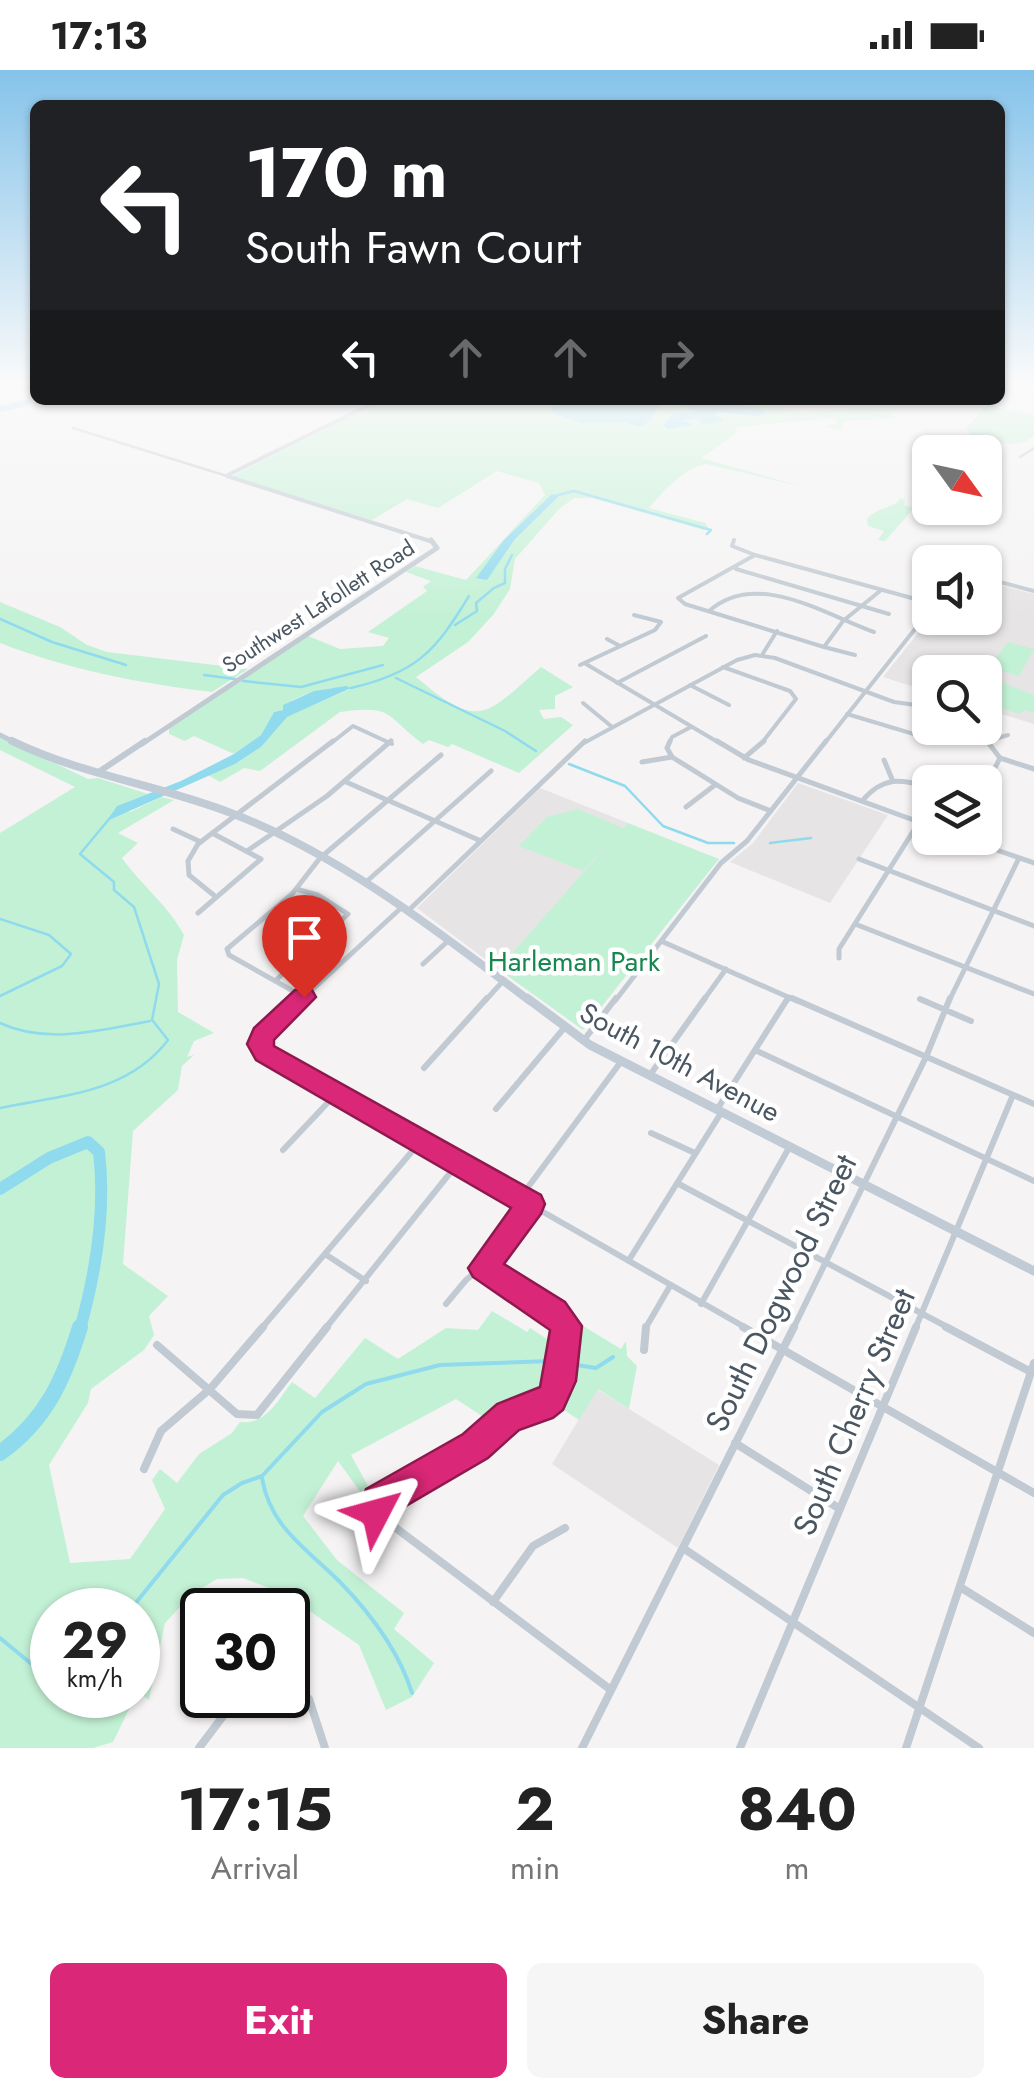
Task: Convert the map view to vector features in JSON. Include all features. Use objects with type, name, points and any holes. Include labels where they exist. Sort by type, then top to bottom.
[{"type":"main road","name":"South 10th Avenue","points":[[0,735],[52,760],[236,814],[273,831],[406,908],[584,1040],[1034,1271]]},
{"type":"street","name":"Southwest Lafollett Road","points":[[96,774],[432,552],[438,544],[183,462]]},
{"type":"street","points":[[227,476],[254,462]]},
{"type":"street","points":[[734,539],[730,544],[734,548],[912,599]]},
{"type":"street","points":[[755,555],[678,598],[685,604],[855,654]]},
{"type":"street","points":[[736,569],[889,614]]},
{"type":"street","points":[[1002,583],[1034,591]]},
{"type":"street","points":[[824,647],[844,621],[880,591]]},
{"type":"street","points":[[709,611],[726,597],[751,593],[795,603],[874,632]]},
{"type":"street","points":[[746,623],[754,614]]},
{"type":"street","points":[[634,615],[661,622],[655,630],[582,665],[744,758],[912,819]]},
{"type":"street","points":[[787,634],[796,625]]},
{"type":"street","points":[[762,655],[777,631]]},
{"type":"street","points":[[584,1040],[912,632]]},
{"type":"street","points":[[617,683],[706,636]]},
{"type":"street","points":[[607,638],[620,646]]},
{"type":"street","points":[[912,702],[864,692],[836,683],[819,672],[762,655],[747,656],[723,667],[581,744],[481,842],[263,1035],[260,1044],[265,1053],[1034,1493]]},
{"type":"street","points":[[723,667],[795,696],[794,704],[744,758]]},
{"type":"street","points":[[690,685],[728,706]]},
{"type":"street","points":[[583,703],[611,726]]},
{"type":"street","points":[[847,714],[912,734]]},
{"type":"street","points":[[216,898],[197,887],[187,875],[187,860],[201,842],[353,726],[394,742],[247,851]]},
{"type":"street","points":[[691,727],[669,742],[667,748],[672,757],[715,785],[771,811]]},
{"type":"street","points":[[1002,737],[1008,735]]},
{"type":"street","points":[[991,745],[1000,758],[1034,769]]},
{"type":"street","points":[[304,997],[226,951],[296,889],[304,873],[320,858],[441,755]]},
{"type":"street","points":[[642,762],[672,757]]},
{"type":"street","points":[[996,765],[1000,758]]},
{"type":"street","points":[[884,760],[892,779]]},
{"type":"street","points":[[364,884],[490,770]]},
{"type":"street","points":[[862,801],[874,785],[892,779],[912,783]]},
{"type":"street","points":[[345,782],[481,842]]},
{"type":"street","points":[[686,807],[689,800],[715,785]]},
{"type":"street","points":[[173,829],[201,842]]},
{"type":"street","points":[[839,958],[839,949],[912,833]]},
{"type":"street","points":[[198,912],[261,859],[212,834]]},
{"type":"street","points":[[1002,852],[1034,864]]},
{"type":"street","points":[[859,858],[1034,926]]},
{"type":"street","name":"South Dogwood Street","points":[[582,1748],[926,1057],[964,966],[1018,858]]},
{"type":"street","points":[[275,981],[348,912],[315,894],[296,889]]},
{"type":"street","points":[[856,924],[1034,994]]},
{"type":"street","points":[[423,964],[449,940]]},
{"type":"street","points":[[661,940],[1034,1104]]},
{"type":"street","points":[[650,1074],[726,969]]},
{"type":"street","points":[[424,1068],[504,981]]},
{"type":"street","points":[[628,1262],[789,997]]},
{"type":"street","points":[[920,1000],[972,1021]]},
{"type":"street","points":[[496,1109],[565,1026]]},
{"type":"street","points":[[755,1050],[1034,1181]]},
{"type":"street","points":[[520,1198],[622,1061]]},
{"type":"street","points":[[283,1150],[336,1094]]},
{"type":"street","name":"South Cherry Street","points":[[740,1748],[1013,1095]]},
{"type":"street","points":[[651,1133],[696,1153]]},
{"type":"street","points":[[144,1469],[148,1452],[167,1420],[210,1389],[420,1142]]},
{"type":"street","points":[[701,1304],[790,1146]]},
{"type":"street","points":[[157,1345],[237,1414],[250,1418],[262,1411],[458,1163]]},
{"type":"street","points":[[677,1183],[1033,1370],[906,1748]]},
{"type":"street","points":[[446,1304],[466,1280],[483,1268],[531,1204]]},
{"type":"street","points":[[325,1254],[366,1281]]},
{"type":"street","points":[[483,1268],[564,1321],[558,1389],[546,1404],[509,1416],[476,1446],[386,1497],[375,1508],[382,1518],[611,1690]]},
{"type":"street","points":[[644,1350],[646,1326],[670,1286]]},
{"type":"street","points":[[735,1443],[840,1508]]},
{"type":"street","points":[[494,1602],[532,1546],[565,1528]]},
{"type":"street","points":[[682,1548],[979,1748]]},
{"type":"street","points":[[960,1587],[1034,1632]]},
{"type":"street","points":[[310,1699],[325,1748]]},
{"type":"street","points":[[199,1748],[222,1718]]},
{"type":"shaded area","points":[[1002,586],[1034,594],[1034,724],[1002,714],[1002,655],[912,655],[912,686],[883,677],[916,635],[1002,635]]},
{"type":"shaded area","points":[[798,783],[888,815],[830,903],[730,862],[753,843]]},
{"type":"shaded area","points":[[540,788],[628,823],[498,969],[417,908]]},
{"type":"shaded area","points":[[597,1389],[719,1465],[678,1548],[552,1464]]},
{"type":"green space","points":[[259,462],[716,462],[804,487],[706,464],[689,470],[649,508],[705,523],[708,527],[704,530],[592,498],[574,498],[559,509],[515,559],[510,589],[493,615],[468,642],[416,677],[469,711],[494,706],[541,667],[573,687],[555,696],[555,709],[539,710],[544,719],[561,717],[573,725],[519,773],[452,744],[448,747],[429,740],[423,744],[388,714],[358,710],[340,712],[260,771],[244,768],[220,782],[208,775],[261,747],[286,717],[350,689],[316,691],[284,705],[283,710],[274,712],[261,735],[234,754],[194,736],[185,741],[169,734],[169,727],[308,636],[340,649],[383,646],[389,638],[368,632],[427,591],[423,587],[431,581],[406,572],[415,566],[466,580],[545,495],[539,483],[497,471],[438,508],[407,499],[372,520],[232,476]]},
{"type":"green space","points":[[900,498],[912,510],[885,541],[878,540],[884,531],[868,526],[867,519]]},
{"type":"green space","points":[[0,602],[107,652],[248,669],[212,692],[78,668],[0,643]]},
{"type":"green space","points":[[1008,642],[1034,649],[1019,676],[1002,671],[1002,655],[998,655]]},
{"type":"green space","points":[[1002,683],[1034,695],[1034,713],[1024,710],[1020,714],[1002,708]]},
{"type":"green space","points":[[0,737],[88,779],[98,778],[148,794],[117,806],[130,812],[161,797],[174,800],[118,833],[138,843],[122,858],[184,935],[177,960],[178,1012],[214,1033],[194,1041],[187,1057],[194,1055],[182,1066],[178,1090],[133,1131],[123,1264],[168,1296],[149,1316],[154,1335],[144,1350],[91,1389],[88,1403],[49,1465],[70,1563],[130,1559],[165,1509],[152,1480],[160,1469],[177,1483],[199,1454],[232,1433],[240,1422],[264,1415],[292,1382],[315,1398],[365,1338],[398,1359],[446,1328],[478,1330],[492,1311],[550,1341],[560,1336],[550,1379],[539,1394],[488,1420],[456,1399],[351,1455],[368,1486],[361,1493],[338,1461],[303,1516],[337,1560],[404,1613],[394,1629],[434,1663],[412,1697],[386,1710],[359,1645],[310,1611],[310,1588],[269,1588],[243,1578],[217,1579],[202,1588],[180,1588],[180,1607],[165,1623],[160,1647],[160,1588],[30,1588],[30,1718],[125,1718],[113,1742],[93,1748],[0,1748],[0,833],[75,787],[0,750]]},
{"type":"green space","name":"Harleman Park","points":[[578,809],[623,828],[628,823],[719,859],[583,1030],[498,969],[620,831],[583,871],[519,846],[547,817]]},
{"type":"green space","points":[[575,1321],[621,1349],[626,1341],[627,1356],[637,1366],[629,1409],[598,1389],[579,1420],[558,1406],[564,1398]]},
{"type":"water","points":[[552,494],[560,495],[515,539],[487,580],[476,578],[504,540]]},
{"type":"water","points":[[351,688],[287,717],[261,747],[235,764],[107,821],[117,806],[181,781],[234,754],[261,735],[274,712],[283,710],[283,705],[314,691]]},
{"type":"waterway","points":[[558,495],[574,491],[711,530],[707,534]]},
{"type":"waterway","points":[[496,587],[505,583],[505,569],[512,555]]},
{"type":"waterway","points":[[455,625],[477,611],[476,603],[494,588]]},
{"type":"waterway","points":[[351,688],[392,675],[422,657],[469,596]]},
{"type":"waterway","points":[[0,619],[52,642],[126,665]]},
{"type":"waterway","points":[[243,681],[301,687],[383,665]]},
{"type":"waterway","points":[[204,675],[235,679]]},
{"type":"waterway","points":[[396,678],[505,731],[536,751]]},
{"type":"waterway","points":[[569,764],[625,786],[663,826],[708,843],[734,843]]},
{"type":"waterway","points":[[114,813],[80,854],[114,882],[114,890],[134,907],[159,984],[152,1020]]},
{"type":"waterway","points":[[770,843],[811,838]]},
{"type":"waterway","points":[[0,919],[49,935],[71,954],[62,966],[0,996]]},
{"type":"waterway","points":[[0,1023],[18,1030],[55,1034],[150,1021]]},
{"type":"waterway","points":[[0,1108],[69,1095],[133,1072],[168,1040],[153,1021]]},
{"type":"waterway","points":[[0,1189],[49,1158],[88,1142],[99,1152],[98,1241],[80,1329]]},
{"type":"waterway","points":[[0,1453],[30,1427],[51,1397],[80,1327]]},
{"type":"waterway","points":[[148,1588],[223,1495],[262,1476],[322,1412],[366,1384],[440,1365],[551,1361],[596,1368],[613,1357]]},
{"type":"waterway","points":[[262,1478],[281,1523],[373,1620],[400,1662],[412,1693]]},
{"type":"waterway","points":[[0,1638],[30,1663]]},
{"type":"route","points":[[304,997],[263,1035],[260,1044],[265,1053],[531,1204],[483,1268],[554,1312],[566,1326],[560,1381],[552,1398],[541,1407],[509,1416],[476,1446],[378,1502],[376,1513]]}]
